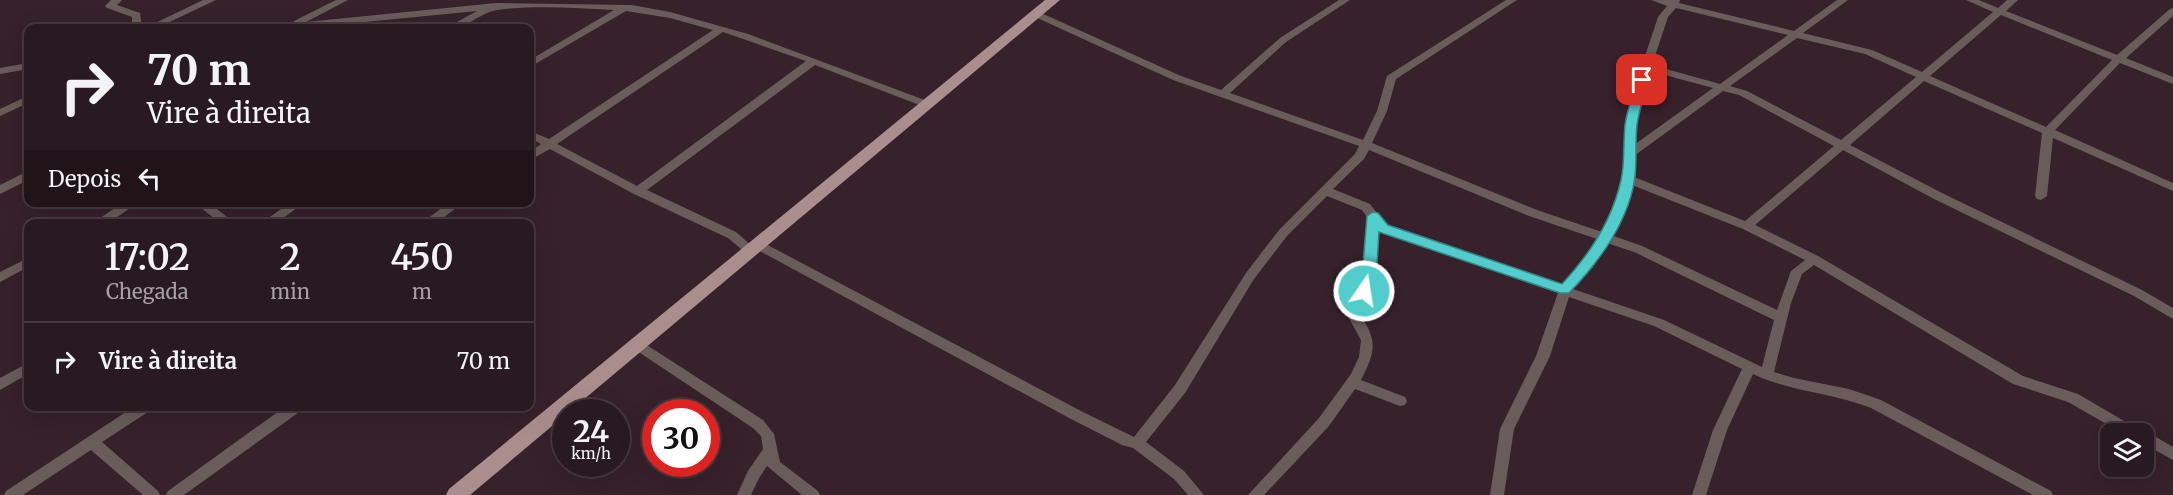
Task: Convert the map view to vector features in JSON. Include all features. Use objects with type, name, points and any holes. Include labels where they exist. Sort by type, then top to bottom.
[{"type":"main road","points":[[456,495],[1053,0]]},
{"type":"street","points":[[117,0],[110,6],[137,15],[137,24]]},
{"type":"street","points":[[159,24],[211,0]]},
{"type":"street","points":[[296,24],[343,0]]},
{"type":"street","points":[[1221,95],[1283,40],[1345,0]]},
{"type":"street","points":[[1137,444],[1180,389],[1250,276],[1283,233],[1360,156],[1382,111],[1391,78],[1512,0]]},
{"type":"street","points":[[1656,0],[1675,2],[1868,52],[2173,187]]},
{"type":"street","points":[[1629,154],[1844,0]]},
{"type":"street","points":[[1971,0],[2173,81]]},
{"type":"street","points":[[1747,226],[2013,0]]},
{"type":"street","points":[[312,24],[506,1],[628,4],[721,28],[926,105]]},
{"type":"street","points":[[459,24],[506,1]]},
{"type":"street","points":[[1497,495],[1507,429],[1543,356],[1564,290],[1589,264],[1605,237],[1628,179],[1636,98],[1663,17],[1675,2]]},
{"type":"street","points":[[534,62],[628,4]]},
{"type":"street","points":[[2041,196],[2048,131],[2119,59],[2173,11]]},
{"type":"street","points":[[1036,14],[1134,60],[1221,95],[1367,145],[1533,213],[1638,249],[1781,318]]},
{"type":"street","points":[[320,24],[324,22]]},
{"type":"street","points":[[534,154],[721,28]]},
{"type":"street","points":[[638,191],[812,62]]},
{"type":"street","points":[[0,71],[24,67]]},
{"type":"street","points":[[1647,67],[1743,93],[1938,196],[2138,292],[2173,314]]},
{"type":"street","points":[[0,113],[24,101]]},
{"type":"street","points":[[534,136],[638,191],[732,235],[1076,415],[1137,444],[1179,475],[1197,495]]},
{"type":"street","points":[[0,190],[24,177]]},
{"type":"street","points":[[1628,179],[1747,226],[1814,259],[2018,380],[2073,398],[2117,423]]},
{"type":"street","points":[[1324,190],[1366,207],[1383,229],[1659,323],[1767,375],[1795,384],[1854,394],[2046,495]]},
{"type":"street","points":[[105,219],[126,207]]},
{"type":"street","points":[[206,207],[223,219]]},
{"type":"street","points":[[274,219],[292,207]]},
{"type":"street","points":[[434,219],[452,207]]},
{"type":"street","points":[[1255,495],[1324,421],[1354,382],[1366,352],[1367,339],[1351,307],[1364,291],[1368,276],[1373,216]]},
{"type":"street","points":[[1767,375],[1781,318],[1797,271],[1814,259]]},
{"type":"street","points":[[0,278],[24,264]]},
{"type":"street","points":[[639,345],[758,424],[767,434],[774,465],[813,495]]},
{"type":"street","points":[[1699,495],[1720,430],[1750,367]]},
{"type":"street","points":[[0,385],[24,370]]},
{"type":"street","points":[[1354,382],[1400,401]]},
{"type":"street","points":[[11,495],[138,411]]},
{"type":"street","points":[[173,495],[290,411]]},
{"type":"street","points":[[92,442],[153,495]]},
{"type":"street","points":[[2154,443],[2173,454]]},
{"type":"street","points":[[744,495],[753,475],[770,451]]},
{"type":"route","points":[[1364,291],[1370,264],[1373,216],[1383,229],[1484,261],[1564,290],[1589,264],[1620,206],[1628,179],[1631,124],[1642,80]]}]
